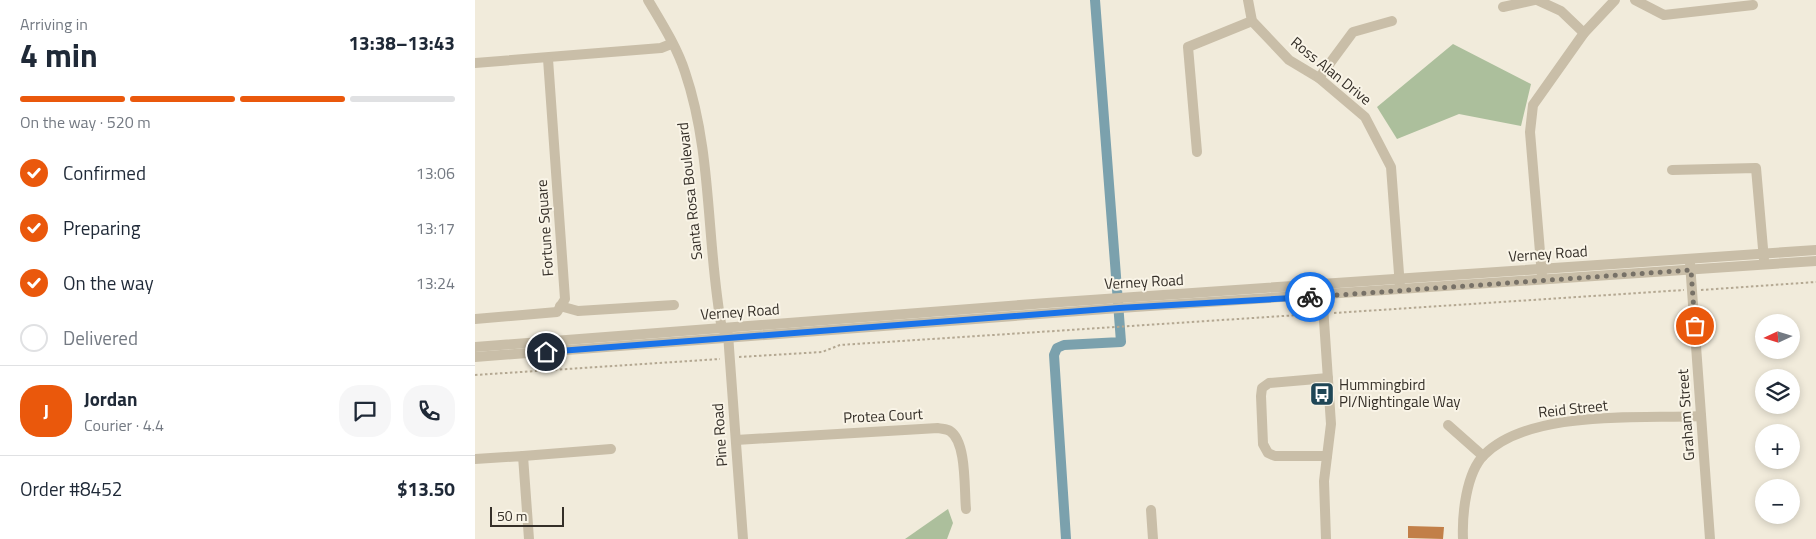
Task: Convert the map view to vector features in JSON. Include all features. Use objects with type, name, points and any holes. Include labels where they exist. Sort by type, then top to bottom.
[{"type":"street","name":"Santa Rosa Boulevard","points":[[649,0],[685,70],[701,135],[716,295],[726,332]]},
{"type":"street","points":[[1197,152],[1188,47],[1252,21],[1248,0]]},
{"type":"street","points":[[1503,7],[1536,0],[1561,11],[1584,33]]},
{"type":"street","points":[[1542,275],[1530,132],[1533,105],[1584,33],[1615,0]]},
{"type":"street","points":[[1635,0],[1664,15],[1753,5]]},
{"type":"street","name":"Ross Alan Drive","points":[[1252,21],[1289,60],[1319,78],[1365,117],[1391,167],[1400,285]]},
{"type":"street","points":[[1319,78],[1353,32],[1392,21]]},
{"type":"street","points":[[475,63],[548,59],[661,48],[671,44]]},
{"type":"street","name":"Fortune Square","points":[[548,59],[565,299],[561,306]]},
{"type":"street","points":[[1672,170],[1756,168],[1764,265]]},
{"type":"street","name":"Verney Road","points":[[475,347],[726,332],[1105,304],[1542,275],[1690,264],[1763,254],[1816,250]]},
{"type":"street","name":"Verney Road","points":[[1690,264],[1764,265],[1816,261]]},
{"type":"street","name":"Graham Street","points":[[1690,264],[1710,539]]},
{"type":"street","points":[[1322,290],[1331,428],[1323,481],[1326,539]]},
{"type":"street","points":[[475,318],[557,312],[561,306],[578,311],[674,305]]},
{"type":"street","name":"Verney Road","points":[[475,358],[726,332]]},
{"type":"street","name":"Pine Road","points":[[726,332],[730,358],[743,539]]},
{"type":"street","points":[[1327,456],[1277,456],[1268,453],[1263,444],[1261,396],[1262,388],[1269,383],[1328,378]]},
{"type":"street","name":"Reid Street","points":[[1483,456],[1515,434],[1541,426],[1575,421],[1701,416]]},
{"type":"street","points":[[1448,425],[1483,456],[1467,492],[1463,512],[1463,539]]},
{"type":"street","name":"Protea Court","points":[[736,440],[938,428],[949,430],[957,439],[962,450],[966,509]]},
{"type":"street","points":[[475,459],[611,449]]},
{"type":"street","points":[[523,456],[529,539]]},
{"type":"street","points":[[1151,510],[1153,539]]},
{"type":"path","points":[[475,375],[822,352],[840,345],[1666,290],[1816,282]]},
{"type":"green space","points":[[1453,44],[1531,84],[1521,126],[1459,114],[1397,139],[1377,107]]},
{"type":"green space","points":[[948,509],[953,523],[947,539],[905,539]]},
{"type":"building","points":[[1408,526],[1444,527],[1443,539],[1408,538]]},
{"type":"waterway","points":[[1066,539],[1054,355],[1057,348],[1064,345],[1121,342],[1095,0]]},
{"type":"way so far","points":[[1310,297],[1691,270],[1695,326]]},
{"type":"place","name":"Hummingbird Pl/Nightingale Way","points":[[1322,394]]},
{"type":"route","points":[[546,352],[973,321],[1119,308],[1310,297]]}]
